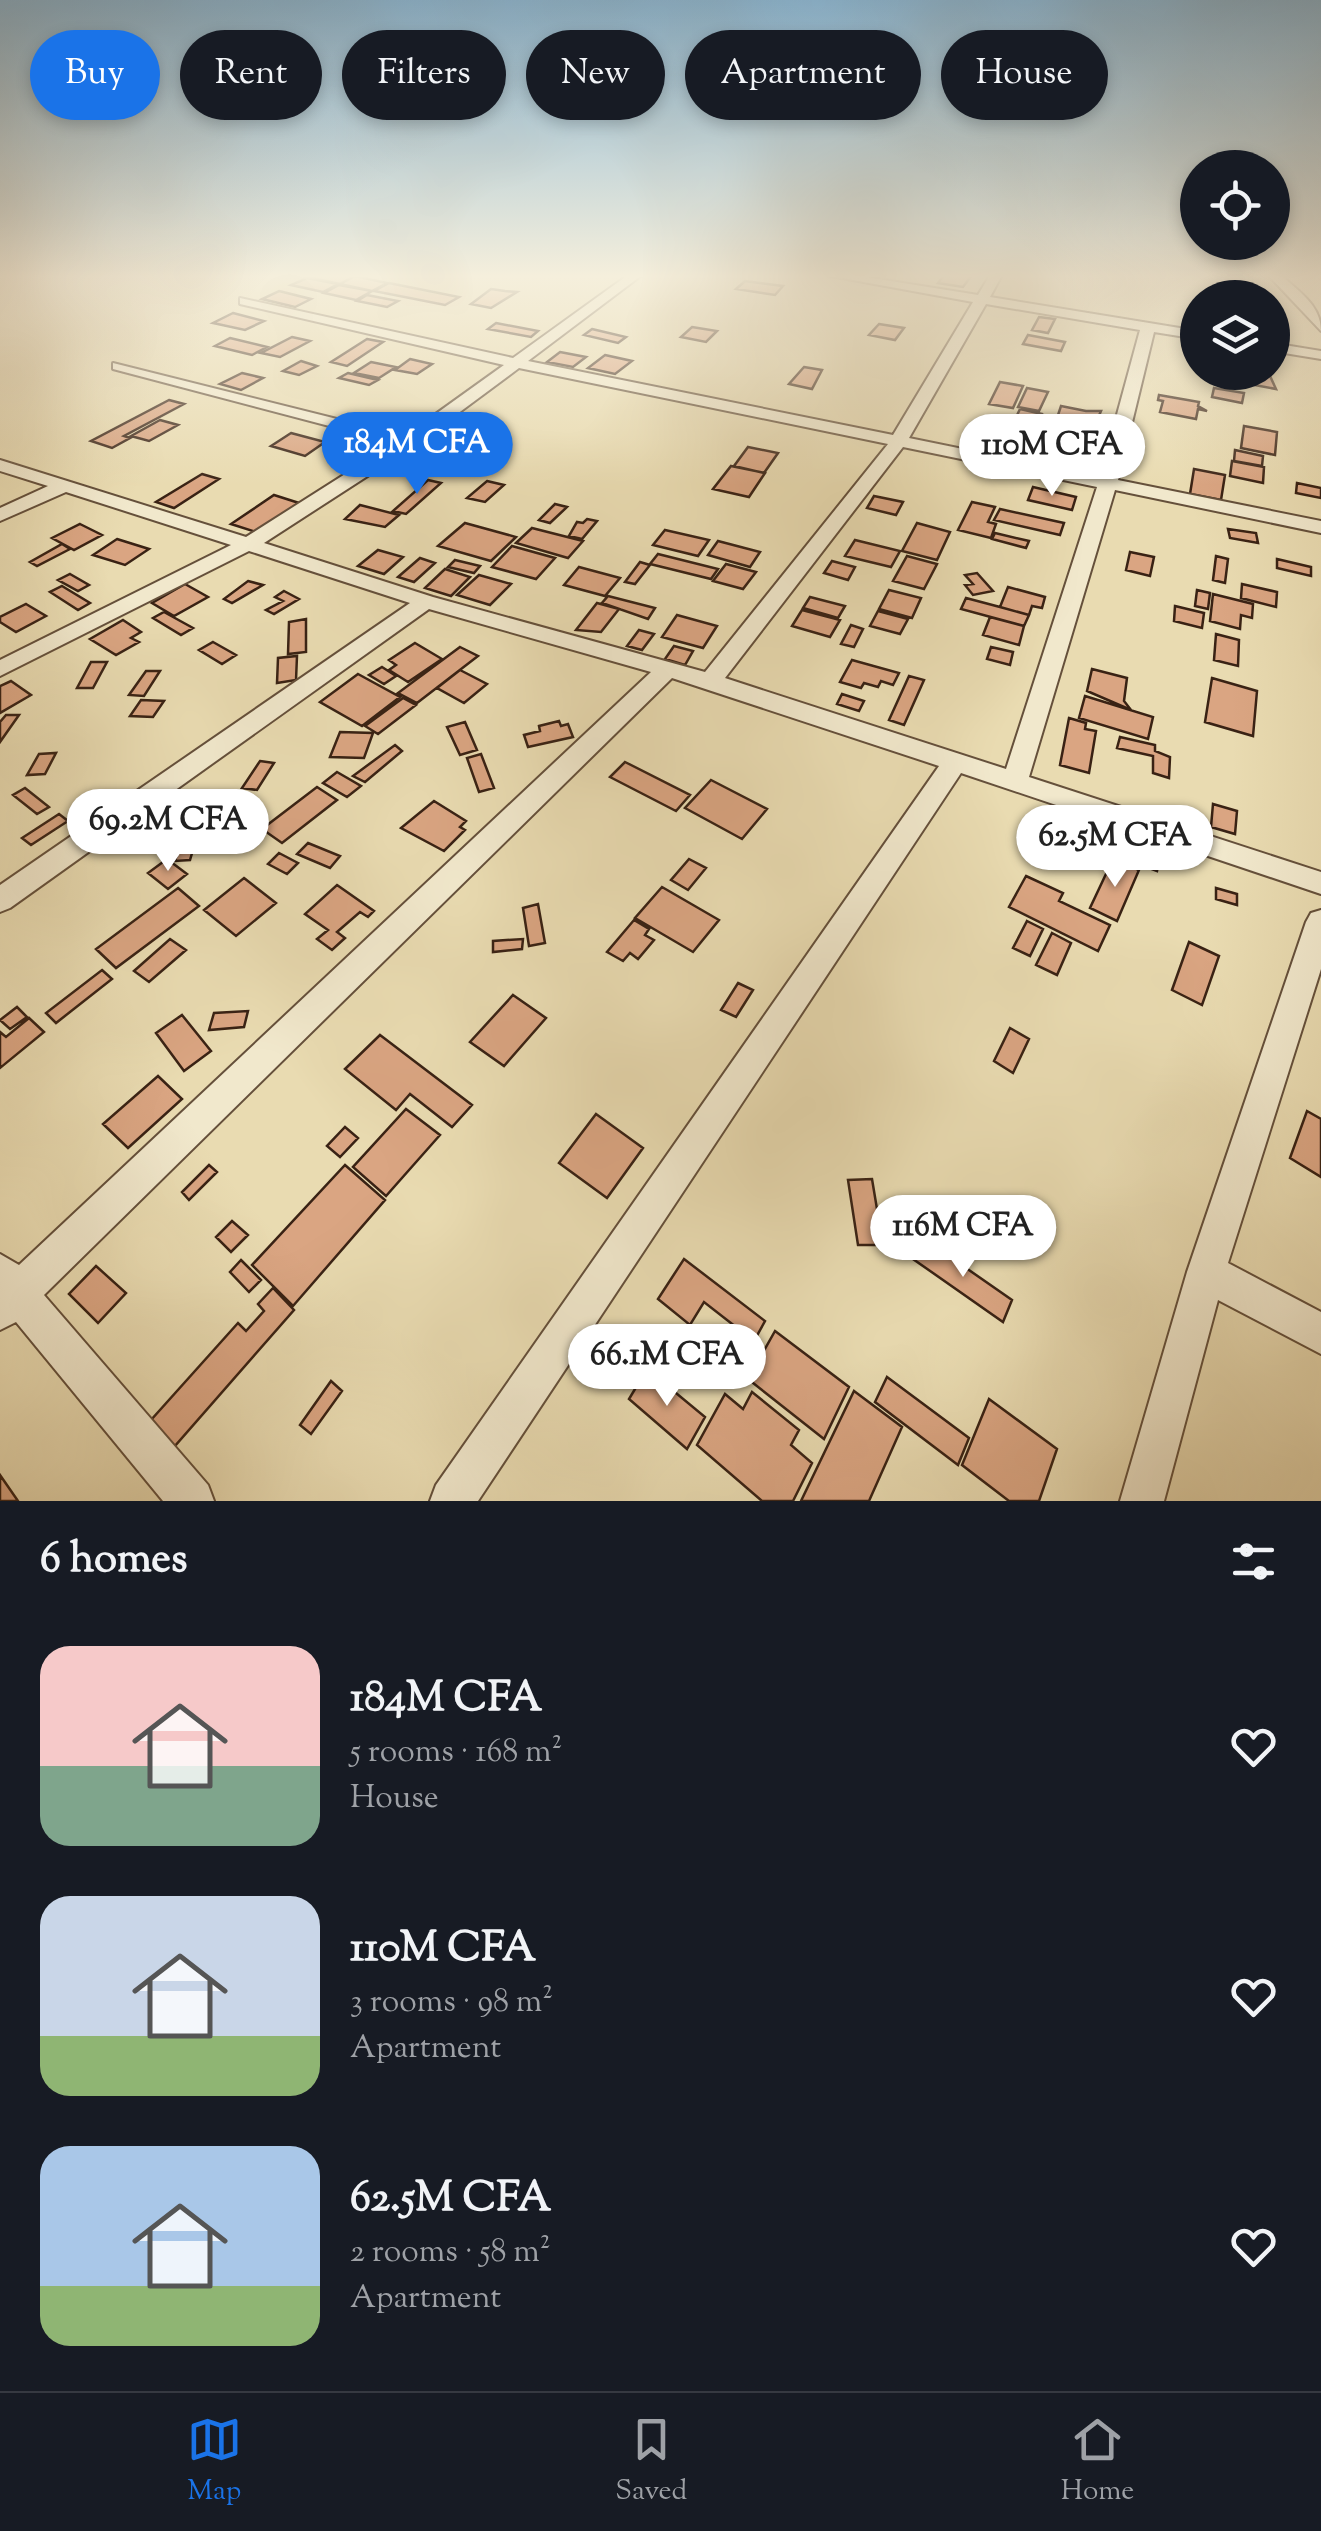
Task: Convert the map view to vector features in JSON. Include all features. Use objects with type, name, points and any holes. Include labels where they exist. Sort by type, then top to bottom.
[{"type":"street","points":[[439,345],[1321,528]]},
{"type":"street","points":[[0,669],[252,542],[408,442],[541,345]]},
{"type":"street","points":[[710,681],[897,442],[954,345]]},
{"type":"street","points":[[1014,782],[1108,482],[1143,345]]},
{"type":"street","points":[[1290,351],[1321,356]]},
{"type":"street","points":[[118,366],[408,442]]},
{"type":"street","points":[[0,465],[252,542],[426,601],[710,681],[1321,883]]},
{"type":"street","points":[[0,514],[64,486]]},
{"type":"street","points":[[0,900],[426,601]]},
{"type":"street","points":[[192,1501],[6,1292],[667,670]]},
{"type":"street","points":[[452,1501],[955,762]]},
{"type":"street","points":[[1142,1501],[1206,1272],[1321,922]]},
{"type":"street","points":[[1206,1272],[1321,1334]]},
{"type":"building","points":[[259,345],[267,347],[252,355],[215,346]]},
{"type":"building","points":[[276,345],[302,345],[280,357],[261,353]]},
{"type":"building","points":[[358,345],[378,345],[347,366],[331,362]]},
{"type":"building","points":[[1029,345],[1064,345],[1061,351]]},
{"type":"building","points":[[560,352],[586,357],[573,367],[547,362]]},
{"type":"building","points":[[605,355],[632,361],[615,374],[588,368]]},
{"type":"building","points":[[410,359],[432,364],[417,374],[395,370]]},
{"type":"building","points":[[301,361],[317,366],[299,375],[283,371]]},
{"type":"building","points":[[371,362],[396,367],[379,378],[354,373]]},
{"type":"building","points":[[804,367],[822,370],[812,389],[789,384]]},
{"type":"building","points":[[242,373],[263,378],[241,390],[220,384]]},
{"type":"building","points":[[348,373],[378,380],[369,385],[339,378]]},
{"type":"building","points":[[1000,382],[1023,386],[1013,408],[989,404]]},
{"type":"building","points":[[1027,388],[1048,392],[1039,411],[1018,407]]},
{"type":"building","points":[[1214,390],[1244,393],[1242,403],[1212,397]]},
{"type":"building","points":[[1159,395],[1199,402],[1198,406],[1207,411],[1198,409],[1196,419],[1160,412],[1163,401],[1158,400]]},
{"type":"building","points":[[169,400],[184,404],[124,436],[130,438],[112,448],[91,441]]},
{"type":"building","points":[[1061,406],[1101,411],[1097,420],[1089,421],[1058,415]]},
{"type":"building","points":[[1020,409],[1042,414],[1038,436],[1010,430]]},
{"type":"building","points":[[160,420],[178,425],[149,441],[131,436]]},
{"type":"building","points":[[1244,426],[1277,432],[1275,455],[1241,448]]},
{"type":"building","points":[[291,433],[325,442],[305,456],[271,446]]},
{"type":"building","points":[[1039,437],[1085,446],[1083,452],[1037,441]]},
{"type":"building","points":[[748,447],[778,453],[764,473],[734,466]]},
{"type":"building","points":[[1235,450],[1263,456],[1262,466],[1234,461]]},
{"type":"building","points":[[1232,461],[1264,467],[1263,483],[1230,476]]},
{"type":"building","points":[[731,466],[765,473],[749,497],[713,489]]},
{"type":"building","points":[[1194,469],[1225,475],[1221,500],[1190,494]]},
{"type":"building","points":[[202,474],[219,479],[174,508],[156,502]]},
{"type":"building","points":[[428,480],[441,483],[406,514],[393,511]]},
{"type":"building","points":[[487,481],[504,485],[485,502],[467,498]]},
{"type":"building","points":[[1297,483],[1321,488],[1321,498],[1296,493]]},
{"type":"building","points":[[1033,487],[1076,497],[1072,510],[1028,500]]},
{"type":"building","points":[[274,495],[299,503],[256,532],[231,524]]},
{"type":"building","points":[[874,496],[903,502],[896,515],[867,508]]},
{"type":"building","points":[[972,502],[995,507],[988,522],[996,524],[991,538],[958,530]]},
{"type":"building","points":[[555,504],[567,507],[550,523],[539,520]]},
{"type":"building","points":[[360,505],[399,515],[385,527],[345,519]]},
{"type":"building","points":[[1000,509],[1064,523],[1060,535],[994,520]]},
{"type":"building","points":[[597,521],[582,539],[569,536],[577,522]]},
{"type":"building","points":[[465,523],[516,537],[491,561],[438,546]]},
{"type":"building","points":[[917,523],[950,532],[937,560],[902,551]]},
{"type":"building","points":[[80,524],[102,535],[74,550],[52,538]]},
{"type":"building","points":[[532,528],[583,541],[568,558],[516,543]]},
{"type":"building","points":[[1228,529],[1256,533],[1258,543],[1230,538]]},
{"type":"building","points":[[665,530],[709,540],[698,556],[653,545]]},
{"type":"building","points":[[995,533],[1029,541],[1026,548],[992,539]]},
{"type":"building","points":[[117,539],[149,549],[125,565],[93,555]]},
{"type":"building","points":[[855,540],[900,551],[891,567],[845,556]]},
{"type":"building","points":[[718,541],[760,552],[750,567],[708,555]]},
{"type":"building","points":[[62,544],[70,549],[37,566],[30,562]]},
{"type":"building","points":[[512,546],[555,558],[536,579],[492,567]]},
{"type":"building","points":[[378,550],[403,557],[384,574],[358,566]]},
{"type":"building","points":[[1130,552],[1154,557],[1150,576],[1126,570]]},
{"type":"building","points":[[658,554],[718,569],[711,579],[650,564]]},
{"type":"building","points":[[907,556],[937,564],[924,589],[893,581]]},
{"type":"building","points":[[1216,556],[1228,559],[1225,583],[1213,580]]},
{"type":"building","points":[[420,558],[435,563],[414,582],[398,577]]},
{"type":"building","points":[[1277,559],[1311,567],[1311,576],[1277,568]]},
{"type":"building","points":[[455,560],[480,566],[474,573],[448,567]]},
{"type":"building","points":[[832,561],[855,567],[848,580],[824,573]]},
{"type":"building","points":[[640,562],[650,565],[635,584],[625,582]]},
{"type":"building","points":[[726,564],[756,572],[743,589],[713,581]]},
{"type":"building","points":[[579,567],[620,578],[605,596],[564,585]]},
{"type":"building","points":[[445,569],[470,577],[451,596],[425,588]]},
{"type":"building","points":[[977,573],[993,591],[973,595],[965,585],[973,584],[965,575]]},
{"type":"building","points":[[70,574],[89,585],[78,591],[58,580]]},
{"type":"building","points":[[479,575],[511,584],[490,605],[457,595]]},
{"type":"building","points":[[248,581],[263,585],[232,603],[224,599]]},
{"type":"building","points":[[185,584],[208,597],[174,616],[152,603]]},
{"type":"building","points":[[1242,584],[1277,592],[1276,607],[1241,598]]},
{"type":"building","points":[[62,586],[90,603],[78,610],[50,592]]},
{"type":"building","points":[[1008,587],[1045,597],[1042,608],[1032,606],[1029,615],[1000,607]]},
{"type":"building","points":[[889,590],[921,598],[912,618],[879,609]]},
{"type":"building","points":[[1197,590],[1210,593],[1208,609],[1195,606]]},
{"type":"building","points":[[284,591],[299,599],[274,614],[266,610],[283,601],[275,597]]},
{"type":"building","points":[[1213,594],[1253,604],[1252,618],[1241,615],[1240,629],[1210,621]]},
{"type":"building","points":[[608,596],[655,608],[648,619],[602,603]]},
{"type":"building","points":[[810,597],[845,606],[838,618],[803,608]]},
{"type":"building","points":[[966,598],[1029,615],[1024,626],[961,609]]},
{"type":"building","points":[[597,603],[619,609],[601,632],[576,630]]},
{"type":"building","points":[[26,604],[46,616],[16,632],[0,622],[0,617]]},
{"type":"building","points":[[1175,606],[1204,613],[1202,628],[1174,621]]},
{"type":"building","points":[[802,610],[840,620],[830,637],[792,626]]},
{"type":"building","points":[[878,611],[908,619],[900,634],[870,626]]},
{"type":"building","points":[[164,612],[193,628],[181,635],[153,618]]},
{"type":"building","points":[[677,615],[717,626],[703,648],[662,637]]},
{"type":"building","points":[[990,617],[1024,626],[1019,645],[983,635]]},
{"type":"building","points":[[306,619],[306,652],[288,654],[289,622]]},
{"type":"building","points":[[123,620],[141,632],[131,638],[139,642],[116,655],[90,639]]},
{"type":"building","points":[[851,625],[863,629],[854,647],[841,644]]},
{"type":"building","points":[[639,630],[654,634],[642,650],[627,646]]},
{"type":"building","points":[[1216,634],[1239,640],[1238,666],[1214,660]]},
{"type":"building","points":[[213,642],[236,655],[222,664],[199,650]]},
{"type":"building","points":[[415,643],[442,659],[408,682],[389,670],[396,665],[389,660]]},
{"type":"building","points":[[674,646],[693,651],[685,665],[665,659]]},
{"type":"building","points":[[460,647],[478,656],[417,703],[398,693]]},
{"type":"building","points":[[991,647],[1013,652],[1010,665],[987,659]]},
{"type":"building","points":[[297,656],[296,680],[277,683],[278,658]]},
{"type":"building","points":[[852,660],[899,673],[893,685],[881,681],[878,687],[864,683],[861,688],[840,682]]},
{"type":"building","points":[[91,662],[107,662],[93,688],[77,688]]},
{"type":"building","points":[[382,667],[396,676],[384,684],[369,675]]},
{"type":"building","points":[[1092,669],[1127,678],[1124,701],[1131,710],[1087,691]]},
{"type":"building","points":[[460,670],[487,684],[464,703],[437,688]]},
{"type":"building","points":[[146,671],[160,671],[144,696],[129,695]]},
{"type":"building","points":[[358,674],[400,697],[362,726],[320,702]]},
{"type":"building","points":[[909,676],[924,680],[904,725],[889,720]]},
{"type":"building","points":[[1212,678],[1257,691],[1253,736],[1205,722]]},
{"type":"building","points":[[11,681],[31,695],[0,713],[0,686]]},
{"type":"building","points":[[842,694],[864,701],[859,711],[837,704]]},
{"type":"building","points":[[1085,696],[1153,717],[1148,739],[1079,718]]},
{"type":"building","points":[[403,698],[416,705],[378,734],[365,726]]},
{"type":"building","points":[[141,700],[164,701],[153,717],[130,716]]},
{"type":"building","points":[[6,715],[19,715],[0,742],[0,722]]},
{"type":"building","points":[[1069,718],[1096,731],[1089,773],[1060,765]]},
{"type":"building","points":[[559,721],[561,726],[568,724],[573,737],[528,747],[524,735]]},
{"type":"building","points":[[465,722],[477,750],[460,755],[447,727]]},
{"type":"building","points":[[340,732],[373,733],[364,758],[330,757]]},
{"type":"building","points":[[1120,737],[1155,745],[1155,751],[1170,757],[1169,778],[1153,773],[1153,756],[1117,748]]},
{"type":"building","points":[[395,745],[402,751],[365,782],[353,776]]},
{"type":"building","points":[[56,753],[45,774],[27,775],[39,754]]},
{"type":"building","points":[[481,754],[494,788],[479,792],[467,758]]},
{"type":"building","points":[[260,761],[274,763],[257,790],[242,788]]},
{"type":"building","points":[[625,762],[690,795],[676,811],[610,777]]},
{"type":"building","points":[[337,772],[361,786],[347,797],[323,783]]},
{"type":"building","points":[[711,780],[767,809],[742,839],[685,808]]},
{"type":"building","points":[[317,787],[337,800],[282,843],[262,829]]},
{"type":"building","points":[[25,788],[49,807],[37,814],[13,795]]},
{"type":"building","points":[[434,801],[466,821],[460,827],[465,830],[444,851],[401,828]]},
{"type":"building","points":[[1213,804],[1237,811],[1235,834],[1211,827]]},
{"type":"building","points":[[59,814],[68,821],[31,845],[22,838]]},
{"type":"building","points":[[217,816],[235,829],[225,837],[206,824]]},
{"type":"building","points":[[199,829],[190,860],[175,861],[184,831]]},
{"type":"building","points":[[1044,836],[1056,842],[1047,857],[1035,850]]},
{"type":"building","points":[[308,843],[340,856],[330,868],[297,854]]},
{"type":"building","points":[[1116,843],[1159,859],[1157,871],[1112,854]]},
{"type":"building","points":[[279,853],[298,863],[287,874],[268,864]]},
{"type":"building","points":[[167,859],[187,874],[168,889],[148,873]]},
{"type":"building","points":[[689,859],[706,868],[688,890],[671,880]]},
{"type":"building","points":[[1113,859],[1139,870],[1117,921],[1090,908]]},
{"type":"building","points":[[1026,876],[1063,893],[1059,901],[1110,925],[1098,951],[1009,907]]},
{"type":"building","points":[[244,878],[276,903],[236,936],[204,910]]},
{"type":"building","points":[[337,885],[374,911],[368,917],[360,912],[337,932],[345,938],[332,950],[317,939],[328,930],[305,914]]},
{"type":"building","points":[[662,887],[719,920],[693,952],[635,918]]},
{"type":"building","points":[[178,888],[199,906],[116,968],[96,949]]},
{"type":"building","points":[[1216,888],[1237,894],[1237,905],[1216,899]]},
{"type":"building","points":[[538,904],[545,943],[529,946],[523,908]]},
{"type":"building","points":[[634,920],[649,929],[645,935],[654,940],[638,959],[630,953],[623,961],[607,952]]},
{"type":"building","points":[[1027,921],[1043,929],[1030,956],[1013,948]]},
{"type":"building","points":[[1052,933],[1071,943],[1057,975],[1036,965]]},
{"type":"building","points":[[170,939],[186,950],[149,982],[134,971]]},
{"type":"building","points":[[523,939],[522,949],[493,952],[493,941]]},
{"type":"building","points":[[1189,942],[1219,956],[1202,1005],[1172,990]]},
{"type":"building","points":[[102,970],[112,979],[56,1023],[46,1013]]},
{"type":"building","points":[[738,983],[753,990],[736,1017],[721,1010]]},
{"type":"building","points":[[513,995],[546,1018],[504,1066],[470,1042]]},
{"type":"building","points":[[17,1007],[27,1017],[10,1029],[0,1020]]},
{"type":"building","points":[[248,1011],[244,1027],[209,1030],[214,1013]]},
{"type":"building","points":[[182,1015],[211,1051],[184,1071],[156,1033]]},
{"type":"building","points":[[29,1018],[44,1032],[0,1068],[0,1032],[6,1037]]},
{"type":"building","points":[[1010,1028],[1029,1039],[1013,1073],[994,1061]]},
{"type":"building","points":[[380,1035],[472,1105],[452,1127],[410,1094],[396,1110],[345,1069]]},
{"type":"building","points":[[158,1076],[182,1099],[128,1148],[103,1124]]},
{"type":"building","points":[[406,1109],[440,1135],[386,1196],[353,1167]]},
{"type":"building","points":[[1307,1111],[1321,1119],[1321,1177],[1290,1158]]},
{"type":"building","points":[[596,1114],[643,1148],[607,1198],[559,1163]]},
{"type":"building","points":[[345,1127],[358,1138],[340,1157],[327,1146]]},
{"type":"building","points":[[209,1165],[217,1172],[189,1200],[182,1192]]},
{"type":"building","points":[[345,1165],[385,1200],[293,1306],[252,1265]]},
{"type":"building","points":[[872,1179],[883,1245],[858,1245],[848,1180]]},
{"type":"building","points":[[232,1221],[248,1235],[231,1252],[216,1237]]},
{"type":"building","points":[[923,1238],[1012,1300],[1003,1322],[913,1259]]},
{"type":"building","points":[[684,1259],[765,1321],[754,1341],[704,1302],[690,1325],[658,1299]]},
{"type":"building","points":[[241,1260],[261,1280],[249,1292],[230,1272]]},
{"type":"building","points":[[96,1266],[126,1293],[98,1323],[69,1294]]},
{"type":"building","points":[[273,1288],[294,1310],[174,1447],[151,1420],[238,1323],[246,1331],[264,1311],[258,1304]]},
{"type":"building","points":[[775,1331],[849,1387],[824,1439],[748,1379]]},
{"type":"building","points":[[638,1333],[655,1347],[630,1387],[613,1373]]},
{"type":"building","points":[[647,1369],[705,1417],[687,1449],[629,1399]]},
{"type":"building","points":[[887,1377],[969,1438],[958,1465],[875,1402]]},
{"type":"building","points":[[331,1381],[342,1391],[311,1434],[300,1425]]},
{"type":"building","points":[[854,1391],[902,1427],[869,1501],[801,1501]]},
{"type":"building","points":[[752,1392],[799,1430],[791,1445],[812,1463],[793,1501],[762,1501],[697,1445],[725,1394],[743,1409]]},
{"type":"building","points":[[989,1399],[1057,1449],[1039,1501],[1009,1501],[962,1465]]},
{"type":"building","points":[[0,1475],[18,1501],[0,1501]]}]
